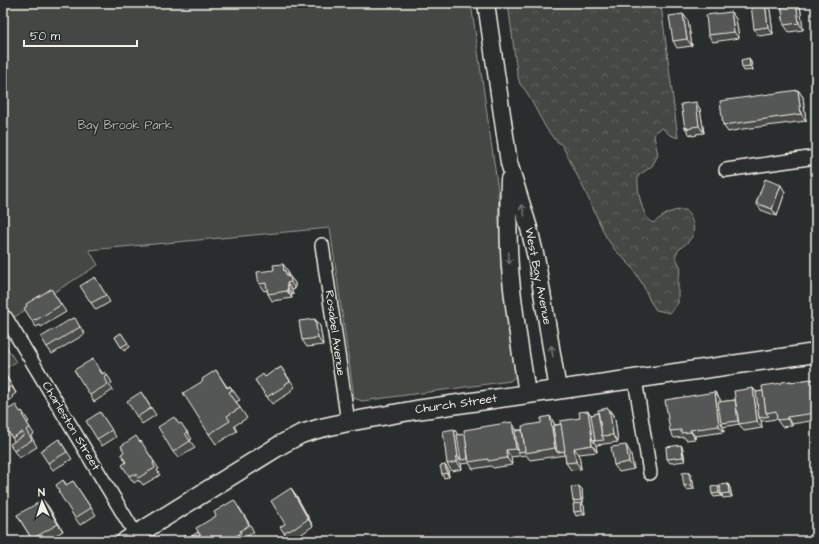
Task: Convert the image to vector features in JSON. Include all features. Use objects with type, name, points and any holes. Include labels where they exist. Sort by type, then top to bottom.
[{"type":"main road","name":"Church Street","points":[[131,538],[282,444],[301,434],[321,428],[416,410],[816,353]]},
{"type":"street","name":"West Bay Avenue","points":[[486,3],[509,164],[508,230],[510,267],[527,394]]},
{"type":"street","points":[[726,170],[816,157]]},
{"type":"street","name":"West Bay Avenue","points":[[509,164],[529,228],[537,262],[558,390]]},
{"type":"street","name":"Rosabel Avenue","points":[[322,245],[348,422]]},
{"type":"street","name":"Charleston Street","points":[[6,318],[131,538]]},
{"type":"street","points":[[635,379],[650,473]]},
{"type":"green space","name":"Bay Brook Park","points":[[3,3],[471,3],[498,190],[501,269],[516,376],[510,381],[362,401],[354,398],[330,228],[89,250],[98,265],[3,324]]},
{"type":"green space","points":[[508,3],[662,3],[661,5],[678,138],[670,135],[662,128],[656,131],[654,136],[658,155],[652,166],[638,176],[638,181],[639,194],[645,215],[649,220],[653,223],[664,215],[676,210],[686,210],[691,218],[694,230],[691,238],[675,256],[681,268],[678,279],[678,303],[670,313],[656,310],[632,267],[615,250],[606,237],[562,145],[554,139],[546,128],[526,91],[520,84],[517,73]]},
{"type":"green space","points":[[3,341],[16,362],[3,370]]},
{"type":"building","points":[[765,3],[768,27],[754,29],[751,5]]},
{"type":"building","points":[[781,3],[796,3],[799,23],[784,25]]},
{"type":"building","points":[[731,12],[734,32],[708,35],[706,15]]},
{"type":"building","points":[[683,14],[687,39],[673,41],[669,16]]},
{"type":"building","points":[[749,58],[750,66],[742,67],[741,60]]},
{"type":"building","points":[[798,90],[801,114],[723,125],[720,101]]},
{"type":"building","points":[[696,102],[699,126],[687,129],[687,127],[685,128],[681,104]]},
{"type":"building","points":[[765,179],[781,185],[772,209],[756,203]]},
{"type":"building","points":[[283,264],[284,271],[285,270],[287,277],[290,276],[291,282],[287,283],[287,291],[268,294],[266,283],[259,284],[257,272],[274,270],[273,265]]},
{"type":"building","points":[[95,277],[106,295],[91,303],[80,286]]},
{"type":"building","points":[[51,289],[61,305],[32,321],[24,308],[27,306],[26,304]]},
{"type":"building","points":[[75,318],[80,327],[47,347],[41,337]]},
{"type":"building","points":[[315,319],[318,338],[302,340],[299,321]]},
{"type":"building","points":[[121,333],[128,343],[121,347],[115,337]]},
{"type":"building","points":[[93,359],[102,374],[105,372],[107,376],[105,378],[108,384],[90,395],[74,370]]},
{"type":"building","points":[[281,367],[290,381],[267,397],[255,380],[263,374],[265,377]]},
{"type":"building","points":[[216,370],[227,388],[230,386],[232,390],[229,392],[240,408],[227,416],[230,421],[209,434],[183,393],[203,381],[202,379]]},
{"type":"building","points":[[3,372],[12,386],[7,389],[9,391],[3,394]]},
{"type":"building","points":[[816,379],[816,415],[815,413],[777,420],[776,411],[766,413],[762,386]]},
{"type":"building","points":[[753,388],[757,421],[739,424],[734,391]]},
{"type":"building","points":[[763,391],[766,413],[769,416],[759,418],[756,392]]},
{"type":"building","points":[[141,392],[151,408],[137,417],[127,401]]},
{"type":"building","points":[[715,392],[719,426],[690,430],[691,432],[681,433],[681,430],[670,431],[665,400]]},
{"type":"building","points":[[735,400],[738,421],[721,423],[718,402]]},
{"type":"building","points":[[16,405],[20,412],[22,411],[23,416],[30,428],[26,430],[32,440],[14,451],[10,444],[24,435],[22,432],[12,438],[3,423],[3,412]]},
{"type":"building","points":[[608,408],[609,413],[610,412],[613,435],[602,436],[598,410]]},
{"type":"building","points":[[588,411],[592,445],[574,448],[576,462],[566,463],[560,421],[580,418],[579,412]]},
{"type":"building","points":[[100,412],[112,430],[97,439],[86,421]]},
{"type":"building","points":[[598,413],[604,440],[595,441],[591,415]]},
{"type":"building","points":[[550,416],[555,448],[525,453],[522,426],[541,423],[541,418]]},
{"type":"building","points":[[174,417],[179,424],[181,423],[187,432],[185,433],[190,441],[173,452],[158,427]]},
{"type":"building","points":[[512,422],[516,449],[506,450],[507,458],[469,462],[464,430]]},
{"type":"building","points":[[561,424],[565,451],[557,452],[553,426]]},
{"type":"building","points":[[454,429],[458,457],[456,457],[457,462],[447,464],[443,431]]},
{"type":"building","points":[[522,430],[525,451],[518,452],[515,431]]},
{"type":"building","points":[[465,434],[468,459],[461,460],[457,435]]},
{"type":"building","points":[[136,436],[140,442],[141,441],[154,462],[155,468],[138,478],[136,474],[129,476],[122,465],[126,462],[121,454],[124,452],[121,446]]},
{"type":"building","points":[[59,439],[67,452],[48,463],[40,451]]},
{"type":"building","points":[[626,445],[629,462],[614,465],[611,447]]},
{"type":"building","points":[[681,445],[683,457],[667,459],[666,447]]},
{"type":"building","points":[[445,465],[447,473],[442,474],[440,466]]},
{"type":"building","points":[[689,472],[691,485],[684,486],[682,473]]},
{"type":"building","points":[[63,480],[66,485],[73,481],[91,508],[75,518],[58,491],[59,490],[56,485]]},
{"type":"building","points":[[728,484],[729,493],[721,494],[720,485]]},
{"type":"building","points":[[579,486],[581,500],[573,501],[571,487]]},
{"type":"building","points":[[718,486],[719,493],[712,494],[711,487]]},
{"type":"building","points":[[291,488],[308,519],[294,529],[288,530],[284,533],[280,527],[285,524],[271,501]]},
{"type":"building","points":[[43,500],[58,524],[32,539],[17,515]]},
{"type":"building","points":[[234,500],[249,525],[240,531],[241,533],[226,541],[204,541],[196,528],[216,516],[214,512]]},
{"type":"building","points":[[581,503],[582,511],[574,512],[573,504]]},
{"type":"building","points":[[198,532],[204,541],[191,541],[189,538]]},
{"type":"building","points":[[186,535],[190,541],[176,541]]}]
